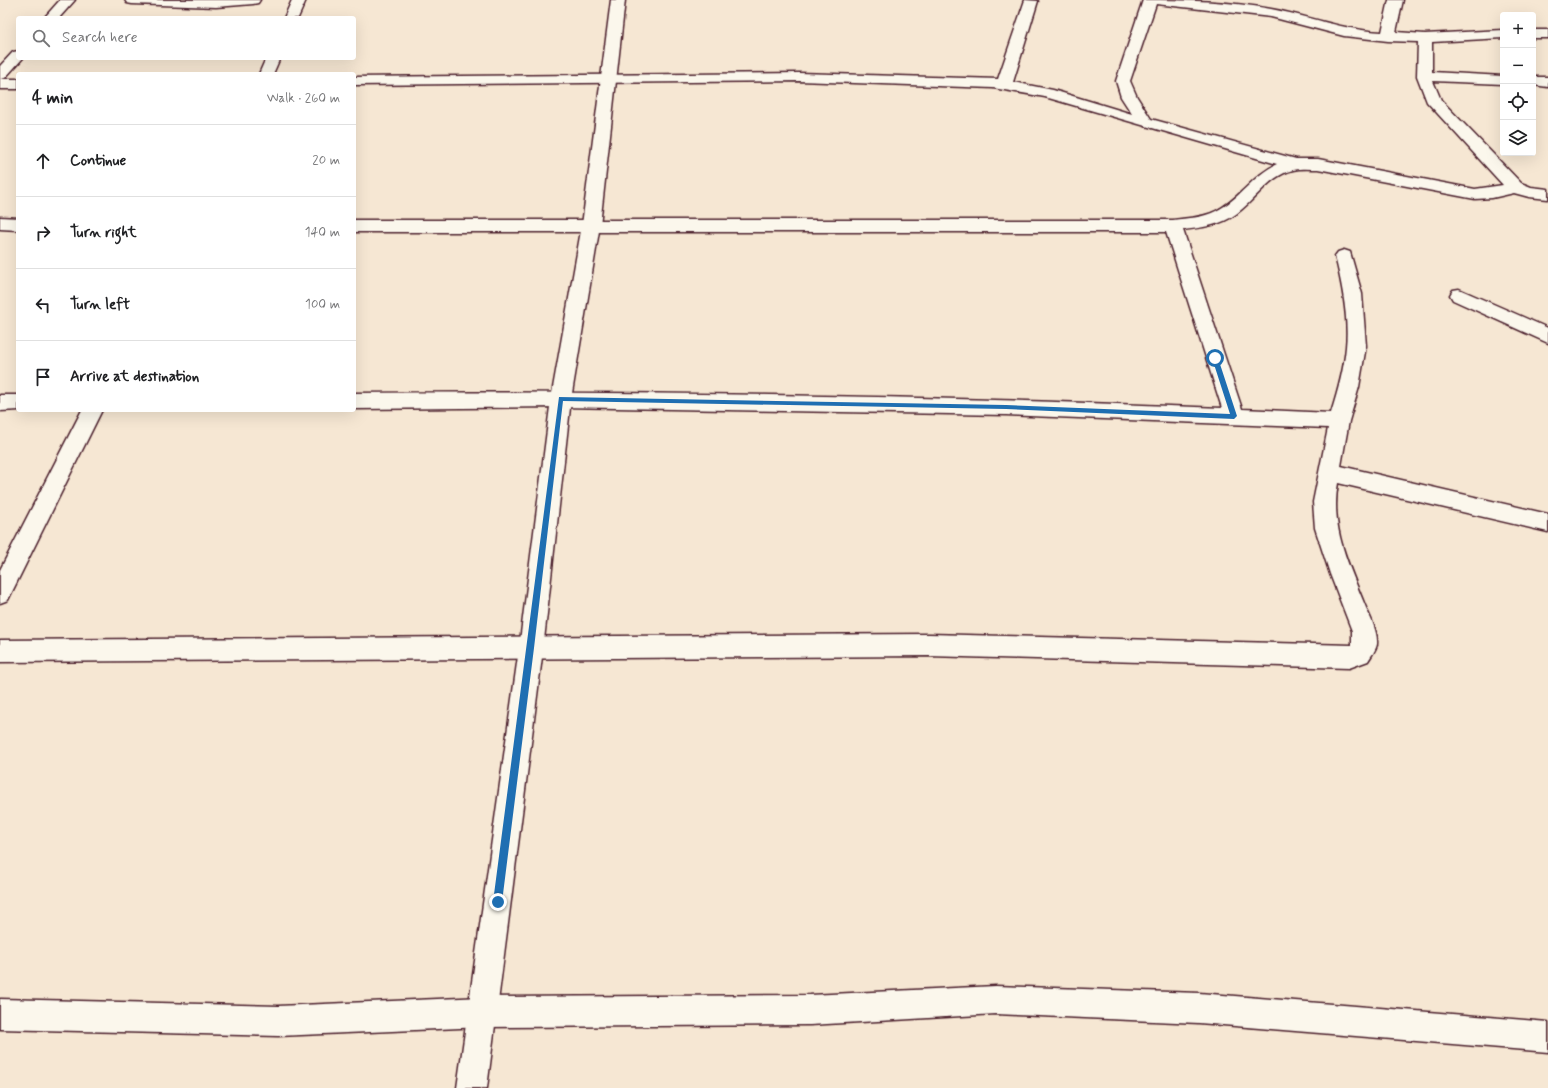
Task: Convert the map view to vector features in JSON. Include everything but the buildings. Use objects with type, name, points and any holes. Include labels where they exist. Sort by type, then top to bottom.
[{"type":"street","points":[[54,16],[68,0]]},
{"type":"street","points":[[132,0],[216,2],[253,0]]},
{"type":"street","points":[[292,16],[299,0]]},
{"type":"street","points":[[472,1088],[531,648],[561,399],[592,225],[618,0]]},
{"type":"street","points":[[1145,122],[1129,97],[1123,81],[1150,0]]},
{"type":"street","points":[[1158,0],[1271,13],[1344,32],[1388,37],[1425,38],[1500,34]]},
{"type":"street","points":[[1388,37],[1396,0]]},
{"type":"street","points":[[1005,84],[1016,42],[1031,1]]},
{"type":"street","points":[[1536,34],[1548,34]]},
{"type":"street","points":[[1425,38],[1424,76],[1429,92],[1435,102],[1515,187],[1529,192],[1548,194]]},
{"type":"street","points":[[0,75],[16,57]]},
{"type":"street","points":[[267,72],[272,60]]},
{"type":"street","points":[[1424,76],[1500,80]]},
{"type":"street","points":[[356,80],[799,77],[1005,84],[1083,102],[1145,122],[1296,164]]},
{"type":"street","points":[[1536,81],[1548,82]]},
{"type":"street","points":[[0,84],[16,84]]},
{"type":"street","points":[[356,226],[1174,226],[1216,218],[1229,211],[1270,176],[1288,166],[1296,164],[1318,164],[1475,194],[1492,194],[1515,187]]},
{"type":"street","points":[[0,223],[16,224]]},
{"type":"street","points":[[1174,226],[1234,416]]},
{"type":"street","points":[[0,651],[930,645],[1349,657],[1360,653],[1365,645],[1364,631],[1341,574],[1326,528],[1324,502],[1339,422],[1349,387],[1356,346],[1353,294],[1344,256]]},
{"type":"street","points":[[1460,295],[1548,336]]},
{"type":"street","points":[[356,402],[561,399],[1006,407],[1234,416],[1339,422]]},
{"type":"street","points":[[0,403],[16,404]]},
{"type":"street","points":[[0,593],[91,412]]},
{"type":"street","points":[[1329,472],[1548,523]]},
{"type":"street","points":[[0,1014],[278,1021],[483,1012],[810,1010],[996,1000],[1199,1008],[1548,1037]]},
{"type":"route","points":[[498,902],[561,399],[1006,407],[1234,416],[1215,358]]}]
